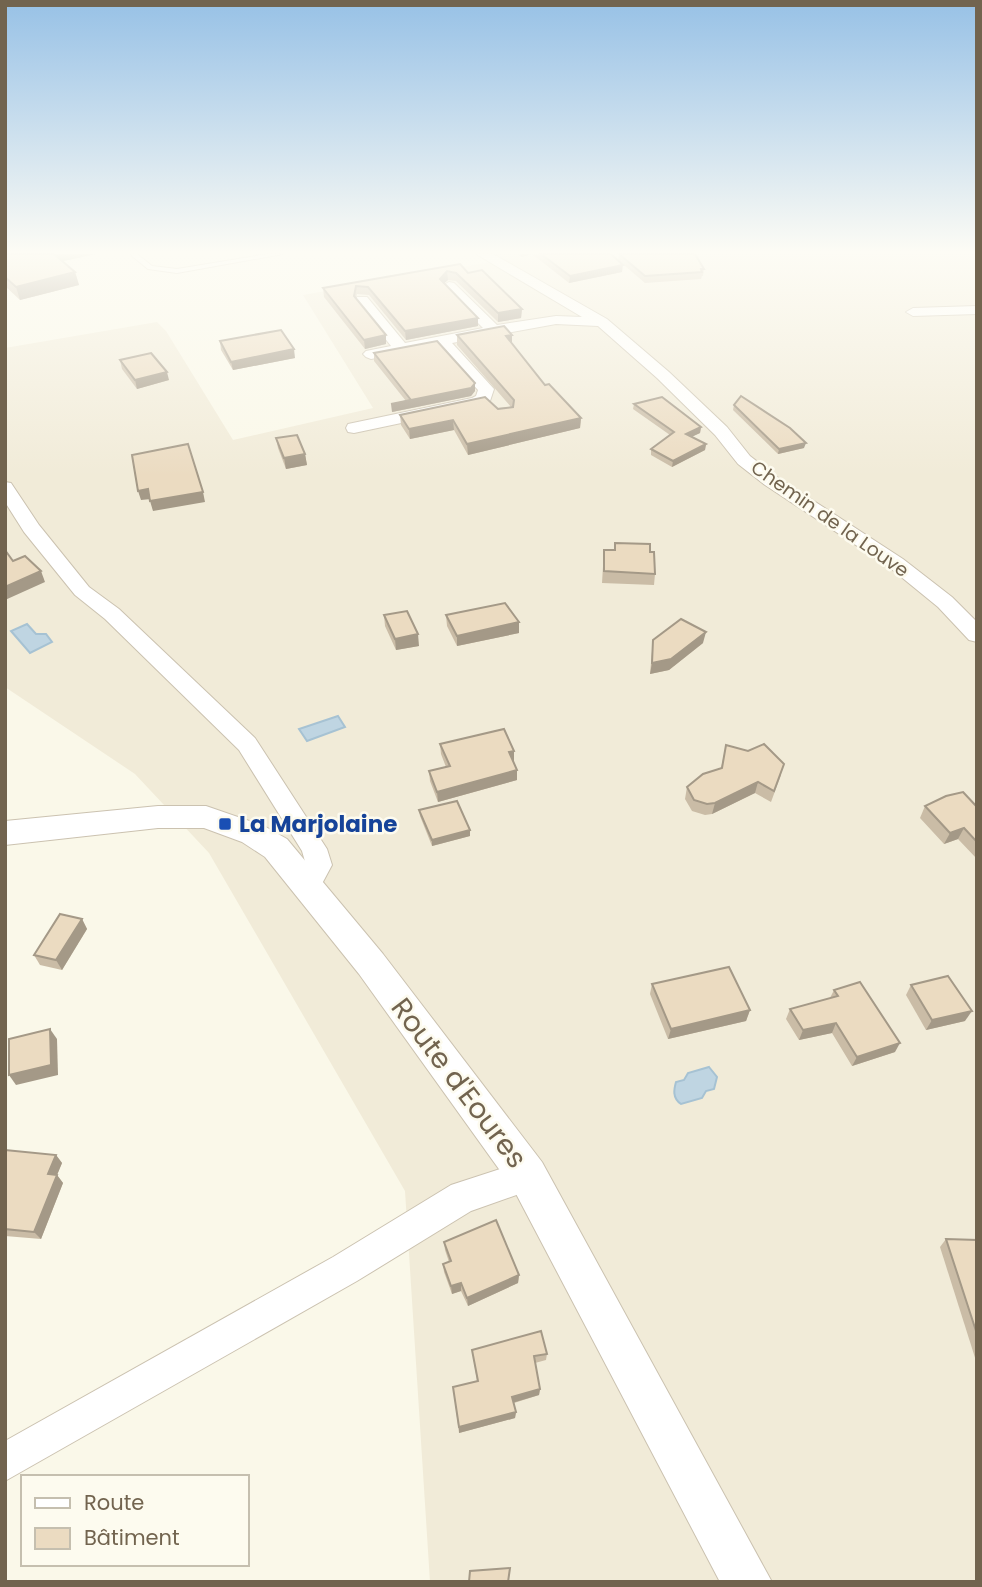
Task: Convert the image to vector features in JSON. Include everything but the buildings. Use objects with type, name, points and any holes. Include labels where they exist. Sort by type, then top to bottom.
[{"type":"street","points":[[385,328],[400,347]]},
{"type":"street","points":[[370,354],[500,328]]},
{"type":"street","name":"Chemin de la Louve","points":[[609,328],[721,431],[744,460],[771,481],[896,563],[945,601],[977,635]]},
{"type":"street","points":[[354,428],[477,402],[484,398],[486,389],[440,339]]},
{"type":"street","points":[[485,394],[499,405]]},
{"type":"street","points":[[5,487],[31,528],[82,591],[112,614],[247,744],[314,849],[318,865],[308,886]]},
{"type":"street","name":"Route d'Eoures","points":[[5,833],[158,817],[206,817],[253,834],[276,848],[371,964],[528,1176],[747,1582]]},
{"type":"street","points":[[5,1462],[345,1269],[463,1197],[528,1176]]},
{"type":"shaded area","points":[[122,328],[163,328],[233,440],[373,408],[323,328],[977,328],[977,1582],[430,1582],[405,1191],[209,853],[135,774],[5,687],[5,348]]},
{"type":"water","points":[[27,624],[36,634],[46,634],[52,642],[30,653],[11,631]]},
{"type":"water","points":[[338,716],[345,727],[307,741],[299,729]]},
{"type":"water","points":[[709,1067],[717,1077],[714,1089],[706,1091],[702,1098],[681,1104],[678,1102],[674,1090],[676,1082],[684,1080],[688,1073]]},
{"type":"place","name":"La Marjolaine","points":[[225,824]]}]
